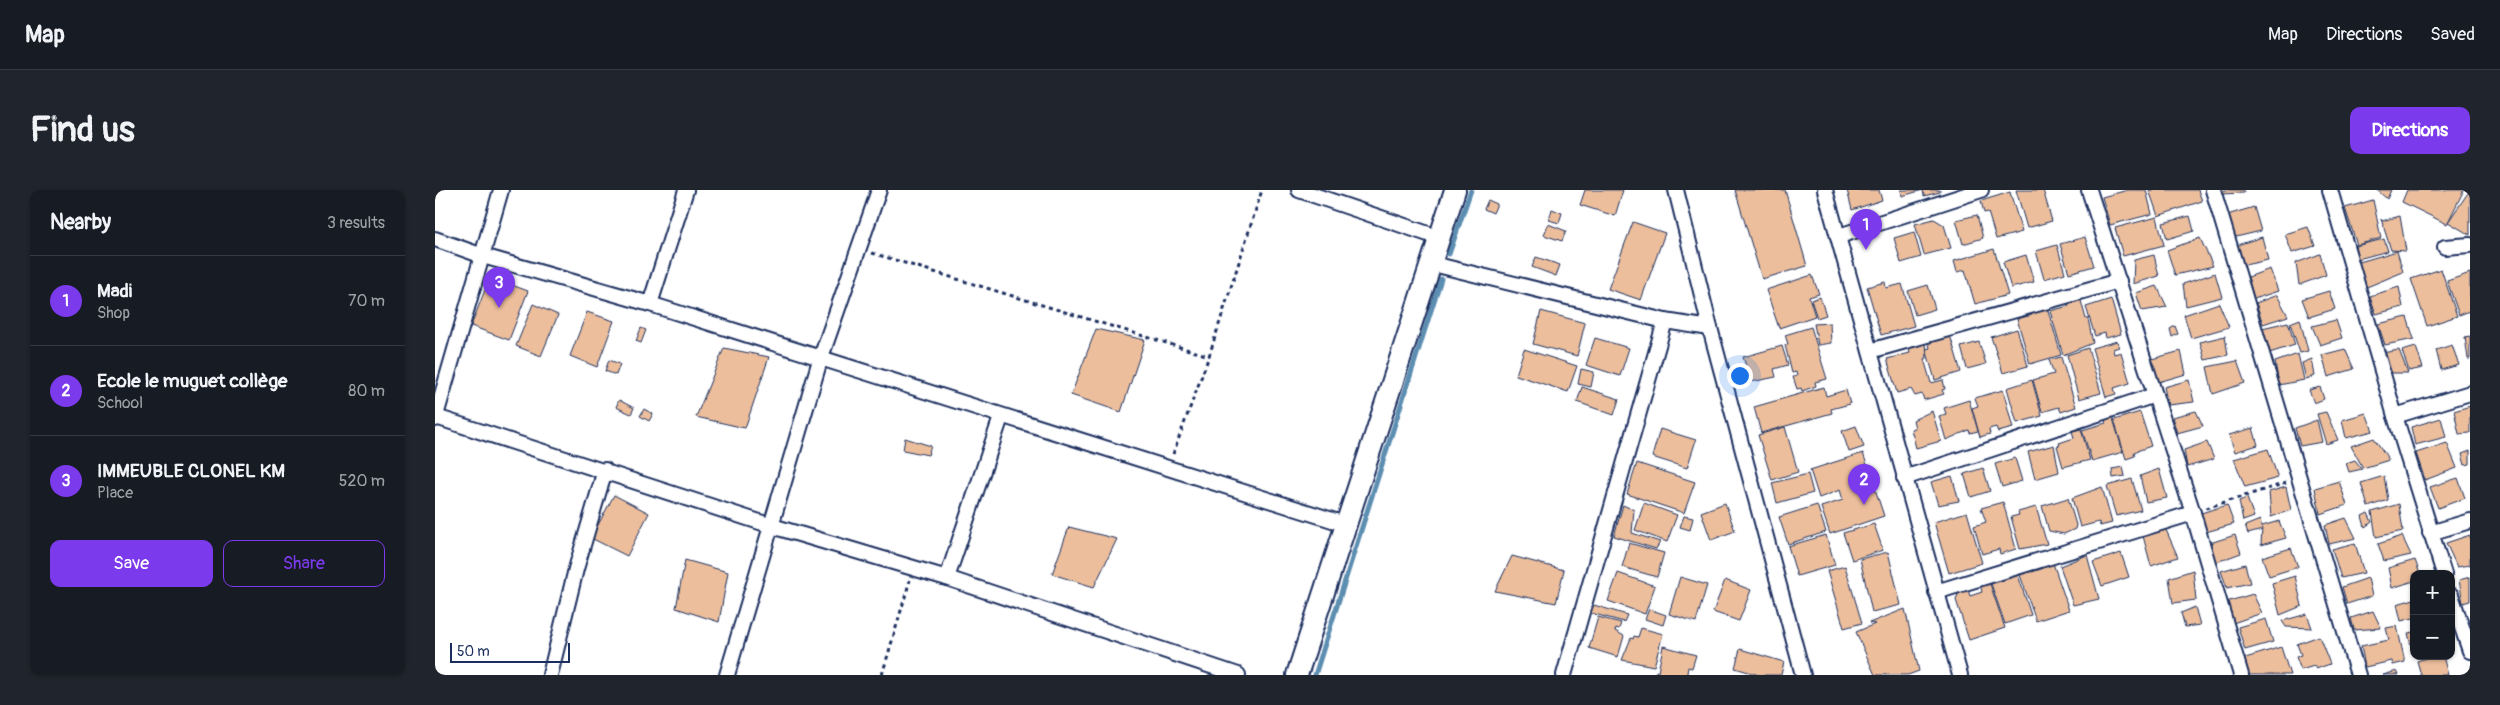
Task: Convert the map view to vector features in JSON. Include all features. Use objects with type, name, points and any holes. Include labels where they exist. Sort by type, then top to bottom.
[{"type":"street","points":[[501,190],[435,418],[605,470],[773,526],[947,578],[1238,675]]},
{"type":"street","points":[[650,304],[686,190]]},
{"type":"street","points":[[727,675],[773,526],[820,360],[879,190]]},
{"type":"street","points":[[1299,190],[1440,238]]},
{"type":"street","points":[[1297,675],[1433,264],[1455,190]]},
{"type":"street","points":[[1676,190],[1710,328],[1803,675]]},
{"type":"street","points":[[1825,190],[1960,675]]},
{"type":"street","points":[[1839,236],[1981,190]]},
{"type":"street","points":[[2089,190],[2193,513],[2241,675]]},
{"type":"street","points":[[2213,190],[2301,479],[2358,675]]},
{"type":"street","points":[[2330,190],[2395,416],[2443,570]]},
{"type":"street","points":[[435,239],[483,256],[650,304],[820,360],[1347,525]]},
{"type":"street","points":[[2445,247],[2470,245]]},
{"type":"street","points":[[1433,264],[1665,322],[1710,328]]},
{"type":"street","points":[[1870,351],[2119,281]]},
{"type":"street","points":[[1564,675],[1665,322]]},
{"type":"street","points":[[2395,416],[2470,393]]},
{"type":"street","points":[[1904,478],[2155,395]]},
{"type":"street","points":[[947,578],[1001,417]]},
{"type":"street","points":[[550,675],[576,569],[605,470]]},
{"type":"street","points":[[1936,592],[2193,513]]},
{"type":"street","points":[[2430,532],[2470,521]]},
{"type":"street","points":[[2455,607],[2470,651]]},
{"type":"path","points":[[1167,469],[1209,356],[1262,190]]},
{"type":"path","points":[[860,249],[1209,356]]},
{"type":"path","points":[[2193,513],[2301,479]]},
{"type":"path","points":[[882,675],[913,569]]},
{"type":"building","points":[[1585,190],[1623,190],[1615,216],[1580,205]]},
{"type":"building","points":[[1735,190],[1785,190],[1807,266],[1762,279]]},
{"type":"building","points":[[1847,190],[1879,190],[1882,200],[1852,210]]},
{"type":"building","points":[[1901,190],[1923,190],[1902,196]]},
{"type":"building","points":[[1923,190],[1940,190],[1940,192],[1924,196]]},
{"type":"building","points":[[2016,190],[2043,190],[2052,221],[2027,228]]},
{"type":"building","points":[[2128,190],[2146,190],[2152,214],[2110,225],[2102,197]]},
{"type":"building","points":[[2149,190],[2198,190],[2202,201],[2158,216]]},
{"type":"building","points":[[2221,190],[2244,190],[2244,193],[2221,194]]},
{"type":"building","points":[[2377,190],[2391,190],[2387,199]]},
{"type":"building","points":[[2407,190],[2464,190],[2447,224],[2402,202]]},
{"type":"building","points":[[2470,190],[2470,235],[2448,222]]},
{"type":"building","points":[[2010,192],[2022,232],[1996,239],[1988,212],[1984,213],[1981,201]]},
{"type":"building","points":[[1488,200],[1497,204],[1493,213],[1484,209]]},
{"type":"building","points":[[2373,200],[2381,238],[2357,245],[2345,208]]},
{"type":"building","points":[[2254,207],[2261,231],[2232,238],[2227,215]]},
{"type":"building","points":[[1552,209],[1562,213],[1559,223],[1549,220]]},
{"type":"building","points":[[1977,215],[1983,238],[1963,244],[1956,220]]},
{"type":"building","points":[[2190,216],[2194,231],[2167,239],[2163,223]]},
{"type":"building","points":[[2400,216],[2406,251],[2391,250],[2381,219],[2382,221]]},
{"type":"building","points":[[2157,217],[2164,245],[2123,256],[2115,228]]},
{"type":"building","points":[[1934,219],[1944,225],[1951,248],[1924,255],[1915,224]]},
{"type":"building","points":[[1633,222],[1665,233],[1641,300],[1608,289]]},
{"type":"building","points":[[1548,224],[1566,231],[1562,241],[1544,235]]},
{"type":"building","points":[[2308,227],[2315,246],[2292,253],[2285,234]]},
{"type":"building","points":[[1914,232],[1921,257],[1901,263],[1894,238]]},
{"type":"building","points":[[2085,237],[2094,266],[2069,273],[2060,244]]},
{"type":"building","points":[[2262,237],[2268,260],[2240,266],[2234,246]]},
{"type":"building","points":[[2200,238],[2213,266],[2175,275],[2167,250]]},
{"type":"building","points":[[2384,239],[2388,251],[2358,259],[2355,246]]},
{"type":"building","points":[[2057,245],[2065,273],[2044,279],[2036,251]]},
{"type":"building","points":[[1994,249],[2008,295],[1975,304],[1965,270],[1957,272],[1954,261]]},
{"type":"building","points":[[2397,251],[2403,272],[2362,289],[2356,263]]},
{"type":"building","points":[[2320,254],[2326,275],[2299,285],[2296,263]]},
{"type":"building","points":[[2026,255],[2034,282],[2011,288],[2003,262]]},
{"type":"building","points":[[2154,255],[2159,276],[2133,284],[2134,260]]},
{"type":"building","points":[[1536,257],[1560,265],[1556,276],[1532,267]]},
{"type":"building","points":[[2270,269],[2278,291],[2254,299],[2248,277]]},
{"type":"building","points":[[2441,269],[2457,316],[2427,326],[2411,279]]},
{"type":"building","points":[[2215,273],[2222,297],[2186,306],[2183,284]]},
{"type":"building","points":[[2470,273],[2470,311],[2459,315],[2447,281]]},
{"type":"building","points":[[1812,275],[1819,294],[1809,297],[1815,316],[1779,328],[1766,290]]},
{"type":"building","points":[[490,277],[528,291],[509,340],[471,326]]},
{"type":"building","points":[[1885,282],[1886,288],[1902,284],[1914,326],[1881,335],[1867,287]]},
{"type":"building","points":[[1928,285],[1935,309],[1915,315],[1908,291]]},
{"type":"building","points":[[2157,286],[2167,307],[2142,311],[2136,293]]},
{"type":"building","points":[[2399,287],[2403,307],[2376,314],[2370,296]]},
{"type":"building","points":[[2329,291],[2335,309],[2309,317],[2302,299]]},
{"type":"building","points":[[2277,295],[2288,316],[2263,324],[2256,303]]},
{"type":"building","points":[[1820,297],[1826,315],[1817,318],[1811,300]]},
{"type":"building","points":[[2080,297],[2086,319],[2088,319],[2093,343],[2063,355],[2050,311],[2069,306],[2067,300]]},
{"type":"building","points":[[2111,299],[2121,334],[2106,338],[2105,333],[2095,336],[2086,307]]},
{"type":"building","points":[[2219,303],[2229,327],[2191,338],[2184,315]]},
{"type":"building","points":[[533,304],[558,315],[541,356],[516,346]]},
{"type":"building","points":[[2047,307],[2061,355],[2030,364],[2017,319],[2032,315],[2031,311]]},
{"type":"building","points":[[1541,311],[1585,323],[1577,356],[1533,344]]},
{"type":"building","points":[[587,312],[614,321],[597,367],[570,356]]},
{"type":"building","points":[[2407,317],[2414,339],[2385,345],[2378,324]]},
{"type":"building","points":[[2300,319],[2308,351],[2300,353],[2290,323]]},
{"type":"building","points":[[2336,320],[2342,338],[2320,345],[2312,326]]},
{"type":"building","points":[[2288,322],[2295,345],[2266,354],[2262,328]]},
{"type":"building","points":[[1830,323],[1831,343],[1818,345],[1814,324]]},
{"type":"building","points":[[2175,326],[2178,334],[2172,337],[2170,329]]},
{"type":"building","points":[[1811,327],[1827,379],[1815,382],[1816,386],[1802,391],[1801,388],[1797,389],[1793,377],[1797,376],[1796,372],[1792,373],[1785,345],[1788,344],[1785,335]]},
{"type":"building","points":[[641,328],[646,330],[641,343],[636,341]]},
{"type":"building","points":[[1096,329],[1145,340],[1121,412],[1071,395]]},
{"type":"building","points":[[2017,329],[2028,366],[2003,373],[1991,337]]},
{"type":"building","points":[[1950,335],[1961,372],[1935,380],[1926,349],[1930,348],[1928,342]]},
{"type":"building","points":[[2225,336],[2228,355],[2205,360],[2200,342]]},
{"type":"building","points":[[2470,336],[2470,359],[2468,359],[2465,337]]},
{"type":"building","points":[[1595,338],[1629,348],[1620,376],[1586,365]]},
{"type":"building","points":[[2117,341],[2119,347],[2113,349],[2114,354],[2121,352],[2130,383],[2114,388],[2116,394],[2106,397],[2092,348]]},
{"type":"building","points":[[1926,342],[1927,358],[1924,359],[1931,383],[1943,380],[1945,389],[1942,390],[1944,394],[1924,400],[1922,394],[1915,396],[1911,389],[1897,393],[1887,359],[1910,353],[1908,347]]},
{"type":"building","points":[[1979,342],[1986,364],[1967,369],[1961,347]]},
{"type":"building","points":[[2452,345],[2459,365],[2441,370],[2436,350]]},
{"type":"building","points":[[1782,346],[1788,365],[1774,369],[1776,377],[1751,382],[1743,357]]},
{"type":"building","points":[[2416,347],[2423,368],[2409,371],[2402,351]]},
{"type":"building","points":[[724,348],[769,357],[745,428],[696,417]]},
{"type":"building","points":[[2088,348],[2101,393],[2079,399],[2067,355]]},
{"type":"building","points":[[1524,349],[1577,366],[1568,392],[1516,375]]},
{"type":"building","points":[[2345,349],[2354,369],[2328,377],[2322,355]]},
{"type":"building","points":[[2399,350],[2408,373],[2392,373],[2382,353]]},
{"type":"building","points":[[2181,351],[2186,374],[2155,383],[2148,360]]},
{"type":"building","points":[[2298,354],[2304,380],[2279,385],[2275,362]]},
{"type":"building","points":[[2061,357],[2076,407],[2061,412],[2059,407],[2042,412],[2033,380],[2054,374],[2049,360]]},
{"type":"building","points":[[2312,359],[2315,376],[2306,379],[2302,363]]},
{"type":"building","points":[[609,360],[620,364],[616,375],[605,371]]},
{"type":"building","points":[[2237,361],[2245,383],[2213,394],[2207,367]]},
{"type":"building","points":[[1581,369],[1594,372],[1591,387],[1578,384]]},
{"type":"building","points":[[2032,380],[2042,416],[2017,423],[2007,388]]},
{"type":"building","points":[[2189,380],[2194,402],[2168,405],[2164,387]]},
{"type":"building","points":[[1582,387],[1619,399],[1614,415],[1577,402]]},
{"type":"building","points":[[1824,387],[1826,396],[1846,390],[1850,404],[1831,409],[1832,413],[1761,433],[1754,407]]},
{"type":"building","points":[[2320,387],[2324,399],[2314,403],[2309,390]]},
{"type":"building","points":[[2003,390],[2013,428],[1998,432],[1996,427],[1989,429],[1990,434],[1980,437],[1972,408],[1978,406],[1975,398]]},
{"type":"building","points":[[619,400],[634,408],[631,414],[616,407]]},
{"type":"building","points":[[1969,400],[1978,431],[1970,433],[1969,430],[1946,440],[1939,416],[1946,414],[1944,408]]},
{"type":"building","points":[[2470,406],[2470,433],[2459,434],[2454,411]]},
{"type":"building","points":[[644,409],[653,414],[649,421],[640,416]]},
{"type":"building","points":[[1932,411],[1941,441],[1916,448],[1911,429],[1915,428],[1913,420]]},
{"type":"building","points":[[2196,411],[2203,426],[2177,433],[2172,417]]},
{"type":"building","points":[[2140,412],[2151,446],[2134,452],[2135,456],[2126,459],[2114,420]]},
{"type":"building","points":[[2326,412],[2338,440],[2326,444],[2317,414]]},
{"type":"building","points":[[2366,413],[2373,431],[2346,438],[2342,420]]},
{"type":"building","points":[[2112,415],[2123,452],[2092,461],[2082,430],[2106,423],[2104,417]]},
{"type":"building","points":[[2441,418],[2446,437],[2415,445],[2411,427]]},
{"type":"building","points":[[2317,420],[2322,442],[2300,446],[2295,428]]},
{"type":"building","points":[[1856,426],[1864,447],[1849,452],[1842,431]]},
{"type":"building","points":[[1785,427],[1798,472],[1772,480],[1758,435]]},
{"type":"building","points":[[2253,428],[2258,445],[2235,452],[2229,435]]},
{"type":"building","points":[[1660,429],[1696,440],[1687,468],[1652,457]]},
{"type":"building","points":[[2081,429],[2090,460],[2063,467],[2057,446],[2060,445],[2059,443],[2074,438],[2072,431]]},
{"type":"building","points":[[905,438],[931,446],[928,455],[903,450]]},
{"type":"building","points":[[2374,438],[2389,460],[2363,468],[2351,446]]},
{"type":"building","points":[[2207,442],[2214,459],[2187,467],[2184,450]]},
{"type":"building","points":[[2447,443],[2457,468],[2425,480],[2416,453]]},
{"type":"building","points":[[2054,445],[2059,472],[2035,479],[2028,452]]},
{"type":"building","points":[[2268,449],[2278,478],[2245,487],[2234,459]]},
{"type":"building","points":[[2470,451],[2470,464],[2465,465],[2462,454]]},
{"type":"building","points":[[1863,453],[1884,516],[1830,534],[1821,507],[1843,500],[1840,490],[1819,498],[1810,470]]},
{"type":"building","points":[[2015,458],[2022,481],[2002,487],[1995,464]]},
{"type":"building","points":[[2355,460],[2362,469],[2349,472],[2346,463]]},
{"type":"building","points":[[1637,463],[1695,482],[1684,513],[1627,494]]},
{"type":"building","points":[[2123,467],[2125,476],[2113,478],[2112,469]]},
{"type":"building","points":[[1983,468],[1990,491],[1971,497],[1964,474]]},
{"type":"building","points":[[2159,469],[2167,498],[2146,502],[2140,476]]},
{"type":"building","points":[[1808,474],[1813,493],[1777,503],[1772,483]]},
{"type":"building","points":[[1952,476],[1959,501],[1938,505],[1931,482]]},
{"type":"building","points":[[2384,476],[2388,500],[2368,507],[2361,483]]},
{"type":"building","points":[[2458,478],[2465,498],[2438,508],[2430,487]]},
{"type":"building","points":[[2132,479],[2141,510],[2116,516],[2107,486]]},
{"type":"building","points":[[2339,481],[2347,505],[2320,514],[2315,488]]},
{"type":"building","points":[[2102,487],[2112,523],[2100,526],[2099,522],[2080,527],[2072,498]]},
{"type":"building","points":[[2286,487],[2291,510],[2271,517],[2269,492]]},
{"type":"building","points":[[614,495],[649,513],[627,556],[591,538]]},
{"type":"building","points":[[2068,498],[2076,525],[2075,529],[2064,534],[2049,531],[2042,506]]},
{"type":"building","points":[[2247,498],[2254,517],[2243,521],[2239,501]]},
{"type":"building","points":[[2003,502],[2016,549],[2000,554],[1999,549],[1982,554],[1974,526],[1986,522],[1981,508]]},
{"type":"building","points":[[1644,503],[1677,515],[1667,542],[1635,530]]},
{"type":"building","points":[[1725,503],[1735,531],[1711,540],[1701,512]]},
{"type":"building","points":[[2399,504],[2403,531],[2376,537],[2372,512]]},
{"type":"building","points":[[1623,505],[1634,510],[1632,533],[1660,542],[1656,549],[1614,536]]},
{"type":"building","points":[[1817,505],[1826,532],[1788,544],[1779,517]]},
{"type":"building","points":[[2227,505],[2234,524],[2206,532],[2201,513]]},
{"type":"building","points":[[2036,507],[2047,544],[2020,549],[2011,517],[2019,515],[2018,512]]},
{"type":"building","points":[[1967,512],[1982,563],[1949,573],[1934,522]]},
{"type":"building","points":[[2368,513],[2372,522],[2365,527],[2362,516]]},
{"type":"building","points":[[1684,516],[1693,518],[1690,530],[1680,527]]},
{"type":"building","points":[[2346,518],[2356,538],[2329,544],[2325,525]]},
{"type":"building","points":[[2260,520],[2262,530],[2248,534],[2245,526]]},
{"type":"building","points":[[2279,521],[2286,538],[2261,545],[2262,526]]},
{"type":"building","points":[[1874,524],[1883,550],[1852,560],[1843,533]]},
{"type":"building","points":[[1069,527],[1117,539],[1094,587],[1052,574]]},
{"type":"building","points":[[2166,530],[2178,557],[2151,566],[2143,536]]},
{"type":"building","points":[[1826,535],[1835,565],[1797,576],[1788,546]]},
{"type":"building","points":[[2235,535],[2241,553],[2214,563],[2210,543]]},
{"type":"building","points":[[2470,535],[2470,565],[2457,567],[2446,543]]},
{"type":"building","points":[[2402,536],[2411,555],[2384,561],[2378,544]]},
{"type":"building","points":[[1629,543],[1664,553],[1657,577],[1622,567]]},
{"type":"building","points":[[2355,543],[2364,573],[2341,578],[2332,549]]},
{"type":"building","points":[[2291,548],[2298,567],[2269,576],[2262,557]]},
{"type":"building","points":[[1888,552],[1901,605],[1872,612],[1860,559]]},
{"type":"building","points":[[2121,553],[2129,577],[2102,586],[2093,562]]},
{"type":"building","points":[[2087,555],[2099,599],[2073,605],[2060,566]]},
{"type":"building","points":[[1512,556],[1564,570],[1556,603],[1495,591]]},
{"type":"building","points":[[685,560],[728,572],[719,622],[676,608]]},
{"type":"building","points":[[2052,560],[2069,610],[2036,621],[2019,572],[2031,568],[2032,572],[2044,568],[2042,563]]},
{"type":"building","points":[[2415,560],[2419,570],[2410,570],[2410,582],[2392,588],[2388,568]]},
{"type":"building","points":[[2245,564],[2250,583],[2227,588],[2221,571]]},
{"type":"building","points":[[1845,566],[1862,623],[1844,628],[1827,571]]},
{"type":"building","points":[[2193,570],[2196,600],[2173,603],[2169,578]]},
{"type":"building","points":[[2017,572],[2031,615],[2005,624],[1990,581]]},
{"type":"building","points":[[1618,573],[1655,586],[1645,614],[1608,601]]},
{"type":"building","points":[[2295,576],[2302,606],[2280,615],[2272,583]]},
{"type":"building","points":[[1680,577],[1707,585],[1696,622],[1669,614]]},
{"type":"building","points":[[2470,577],[2470,601],[2463,603],[2459,580]]},
{"type":"building","points":[[2368,578],[2372,596],[2347,604],[2342,587]]},
{"type":"building","points":[[1725,580],[1751,590],[1739,621],[1713,612]]},
{"type":"building","points":[[1989,581],[2005,628],[1969,640],[1956,600],[1960,589],[1967,587],[1970,596],[1982,592],[1980,584]]},
{"type":"building","points":[[2253,594],[2262,613],[2233,623],[2226,602]]},
{"type":"building","points":[[2410,600],[2410,619],[2401,621],[2397,604]]},
{"type":"building","points":[[1594,605],[1627,615],[1624,622],[1591,613]]},
{"type":"building","points":[[2195,607],[2200,625],[2185,627],[2181,613]]},
{"type":"building","points":[[1649,609],[1666,615],[1663,625],[1645,619]]},
{"type":"building","points":[[1905,609],[1919,671],[1908,675],[1875,675],[1856,632],[1875,624],[1869,623]]},
{"type":"building","points":[[2373,611],[2381,628],[2354,630],[2351,618]]},
{"type":"building","points":[[2307,614],[2312,628],[2286,627],[2282,621]]},
{"type":"building","points":[[1598,617],[1621,623],[1619,629],[1616,628],[1615,631],[1624,636],[1618,657],[1589,648]]},
{"type":"building","points":[[2266,619],[2273,642],[2245,650],[2238,627]]},
{"type":"building","points":[[2397,626],[2405,662],[2393,665],[2392,661],[2365,667],[2361,646],[2389,640],[2386,628]]},
{"type":"building","points":[[1641,628],[1663,634],[1654,666],[1622,660],[1631,638],[1633,639],[1634,636],[1638,637]]},
{"type":"building","points":[[2319,636],[2330,664],[2316,669],[2314,666],[2301,670],[2296,657],[2301,655],[2297,644]]},
{"type":"building","points":[[1663,646],[1696,655],[1692,668],[1688,667],[1687,673],[1690,675],[1655,675],[1656,671],[1658,672]]},
{"type":"building","points":[[2281,647],[2290,675],[2243,675],[2239,660]]},
{"type":"building","points":[[1740,649],[1784,662],[1781,675],[1759,675],[1735,668]]},
{"type":"building","points":[[2444,660],[2448,675],[2421,675],[2417,661]]},
{"type":"building","points":[[2397,671],[2399,675],[2383,675]]},
{"type":"waterway","points":[[1449,254],[1471,190]]},
{"type":"waterway","points":[[1315,675],[1441,279]]},
{"type":"place","name":"Madi","points":[[1866,250]]},
{"type":"place","name":"IMMEUBLE CLONEL KM","points":[[499,308]]},
{"type":"place","name":"Ecole le muguet collège","points":[[1864,505]]}]
